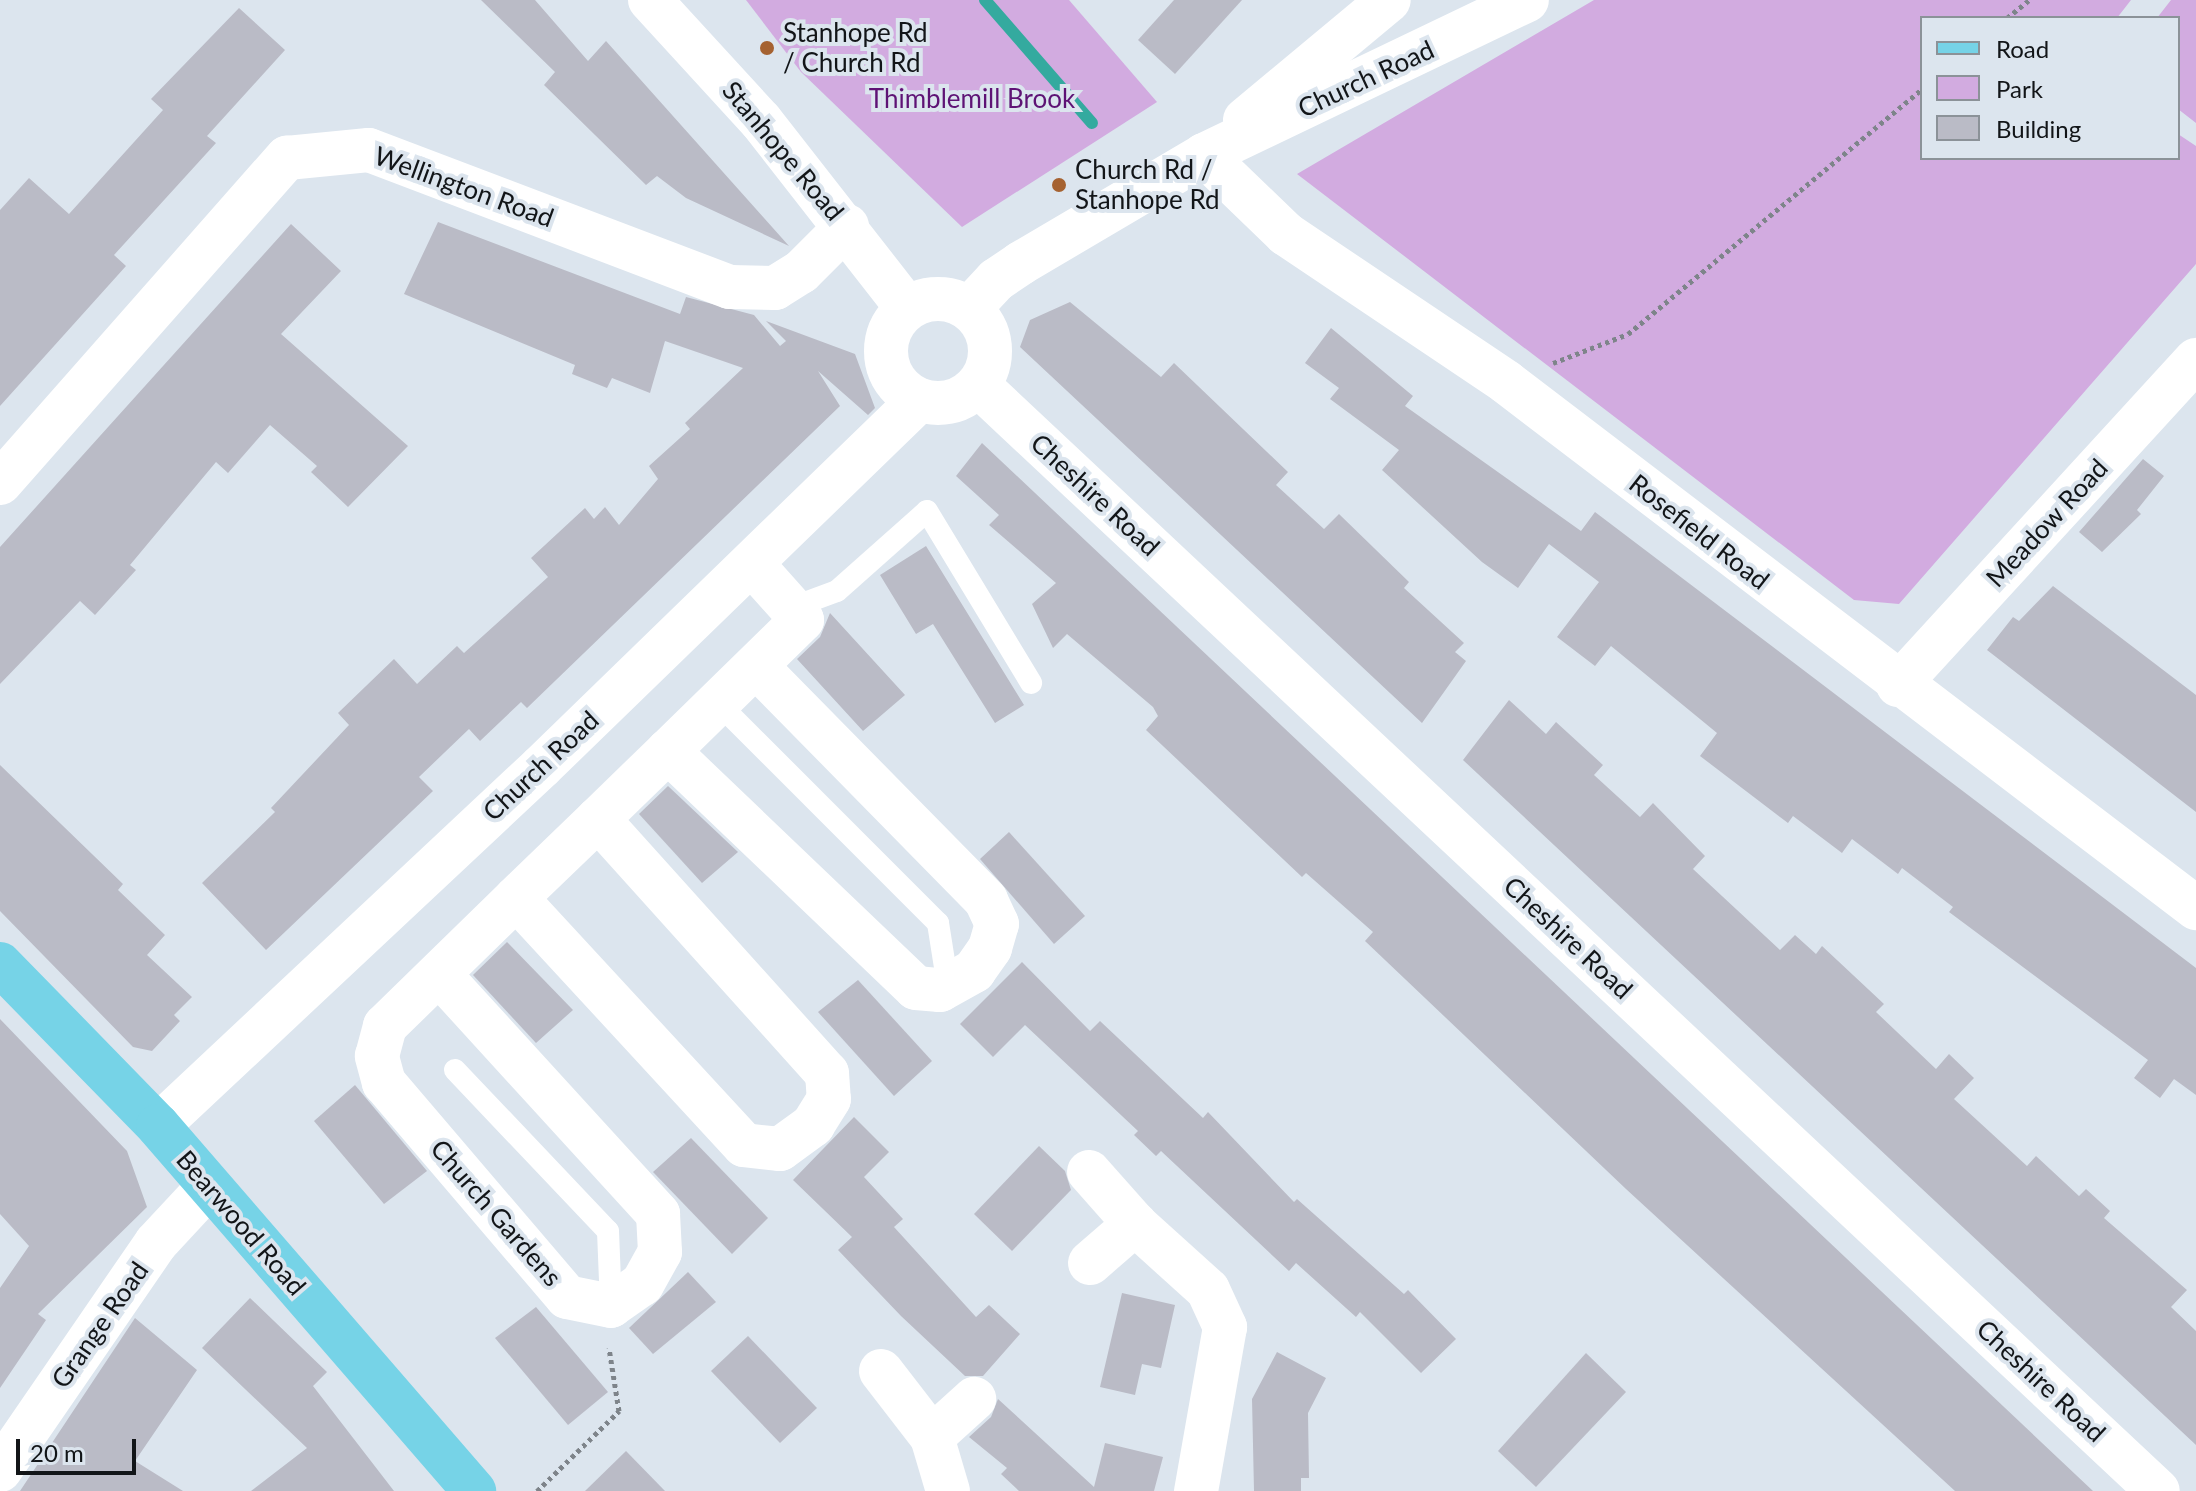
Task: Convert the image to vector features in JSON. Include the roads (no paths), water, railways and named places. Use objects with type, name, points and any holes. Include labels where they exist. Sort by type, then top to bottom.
[{"type":"main road","name":"Bearwood Road","points":[[0,964],[158,1126],[474,1491]]},
{"type":"street","name":"Stanhope Road","points":[[650,0],[847,226],[907,308]]},
{"type":"street","name":"Church Road","points":[[969,309],[1021,263],[1204,155],[1527,0]]},
{"type":"street","name":"Church Road","points":[[1204,155],[1384,1]]},
{"type":"street","name":"Wellington Road","points":[[0,483],[287,158],[369,150],[730,287],[775,288],[801,272],[847,226]]},
{"type":"street","name":"Rosefield Road","points":[[1204,155],[1286,234],[1506,382],[1898,685],[2196,908]]},
{"type":"street","points":[[938,298],[969,309],[989,337],[987,370],[978,385],[951,402],[919,400],[904,392],[887,365],[888,334],[907,308],[938,298]]},
{"type":"street","name":"Meadow Road","points":[[1898,685],[2196,360]]},
{"type":"street","name":"Cheshire Road","points":[[978,385],[2158,1491]]},
{"type":"street","name":"Church Road","points":[[158,1126],[752,564],[919,400]]},
{"type":"street","points":[[752,564],[791,608]]},
{"type":"street","name":"Church Gardens","points":[[606,1305],[567,1297],[384,1083],[377,1056],[385,1026],[802,620],[791,608]]},
{"type":"street","points":[[668,751],[916,988],[948,986],[974,971],[990,948],[997,924],[986,900],[756,666]]},
{"type":"street","points":[[516,898],[744,1145],[780,1149],[813,1125],[829,1099],[827,1073],[598,819]]},
{"type":"street","points":[[439,974],[658,1214],[660,1252],[642,1284],[606,1305]]},
{"type":"street","points":[[1089,1172],[1135,1224],[1208,1290],[1225,1327],[1196,1491]]},
{"type":"street","name":"Grange Road","points":[[0,1470],[156,1243],[209,1186]]},
{"type":"street","points":[[1090,1263],[1135,1224]]},
{"type":"street","points":[[881,1371],[932,1437],[948,1491]]},
{"type":"street","points":[[932,1437],[974,1399]]},
{"type":"lane","points":[[791,608],[837,591],[927,511],[1031,683]]},
{"type":"lane","points":[[718,703],[938,923],[948,986]]},
{"type":"lane","points":[[455,1070],[608,1231],[606,1305]]},
{"type":"waterway","name":"Thimblemill Brook","points":[[985,0],[1092,123]]},
{"type":"place","name":"Stanhope Rd / Church Rd","points":[[767,48]]},
{"type":"place","name":"Church Rd / Stanhope Rd","points":[[1059,185]]}]
